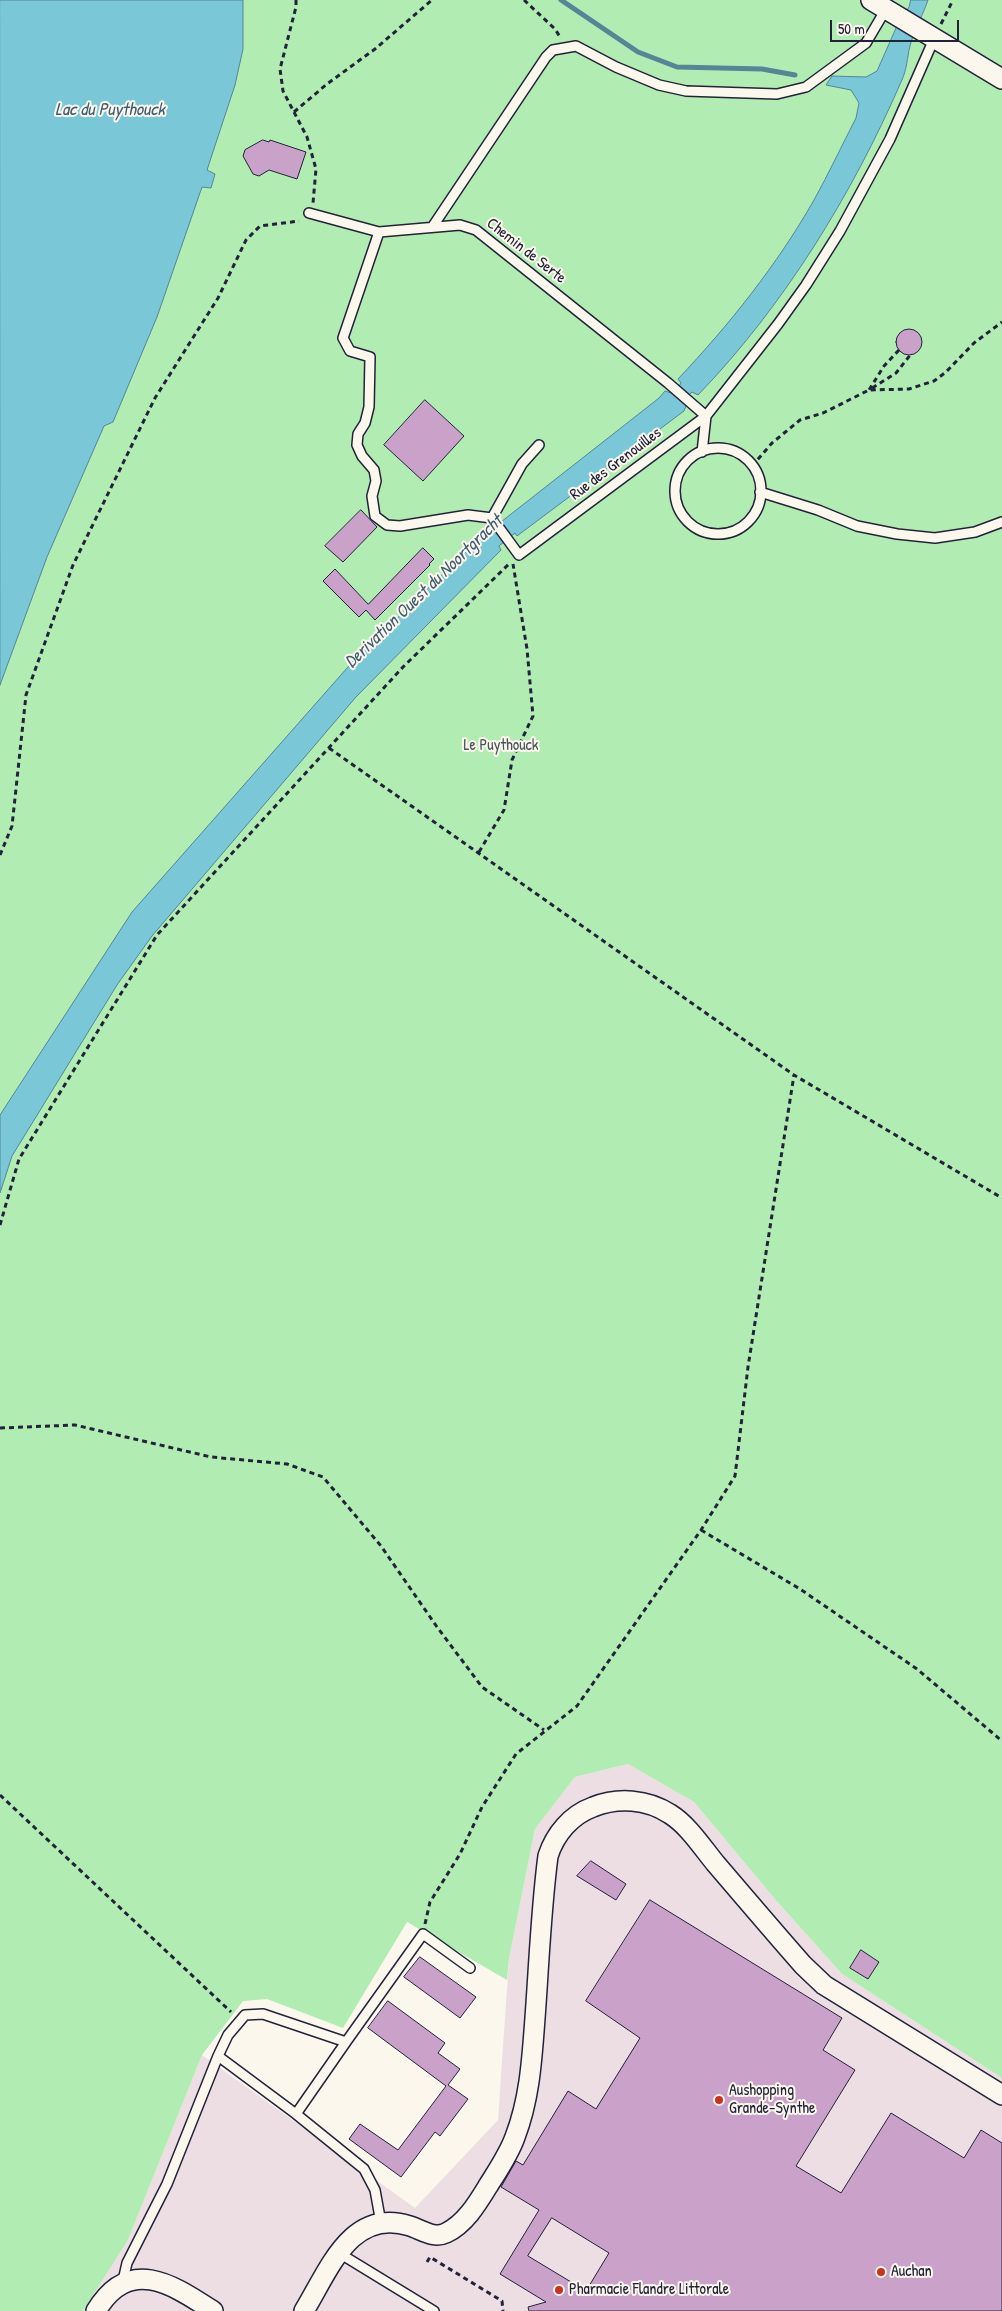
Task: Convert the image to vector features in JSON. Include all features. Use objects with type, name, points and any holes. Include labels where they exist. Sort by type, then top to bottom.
[{"type":"street","points":[[885,8],[1002,79]]},
{"type":"street","points":[[304,2311],[339,2253],[348,2240],[360,2230],[381,2223],[398,2223],[438,2236],[452,2230],[480,2199],[511,2147],[524,2109],[531,2071],[548,1856],[554,1841],[573,1818],[588,1809],[607,1803],[626,1800],[643,1802],[671,1814],[692,1834],[803,1965],[824,1985],[1002,2096]]},
{"type":"street","points":[[96,2311],[109,2294],[122,2285],[139,2280],[160,2281],[181,2290],[213,2311]]},
{"type":"lane","points":[[433,226],[546,57],[553,50],[565,46],[576,46],[616,67],[659,85],[686,91],[777,94],[806,87],[866,43],[885,8]]},
{"type":"lane","name":"Rue des Grenouilles","points":[[493,519],[520,554],[706,416],[778,324],[806,285],[840,231],[887,146],[930,37]]},
{"type":"lane","name":"Chemin de Serte","points":[[309,213],[379,232],[433,226],[460,226],[476,230],[668,382],[706,416]]},
{"type":"lane","points":[[379,232],[343,338],[350,351],[370,357],[369,407],[365,423],[358,434],[357,445],[362,456],[374,470],[376,481],[372,496],[375,516],[386,525],[400,526],[468,515],[493,519],[522,464],[539,445]]},
{"type":"lane","points":[[702,452],[706,416]]},
{"type":"lane","points":[[716,449],[730,450],[742,456],[752,466],[758,478],[760,492],[755,512],[746,523],[734,531],[713,534],[693,526],[680,511],[676,497],[676,483],[685,464],[702,452],[716,449]]},
{"type":"lane","points":[[760,492],[818,510],[857,526],[897,534],[936,538],[975,532],[1002,522]]},
{"type":"lane","points":[[296,2114],[423,1934],[470,1968]]},
{"type":"lane","points":[[122,2285],[127,2263],[167,2184],[218,2056],[228,2035],[240,2020],[249,2013],[262,2014],[346,2042]]},
{"type":"lane","points":[[218,2056],[296,2114],[364,2170],[375,2190],[381,2223]]},
{"type":"lane","points":[[339,2253],[434,2311]]},
{"type":"path","points":[[0,855],[12,826],[26,694],[73,566],[155,398],[218,298],[246,240],[260,226],[274,222],[299,221],[309,213],[315,198],[316,169],[306,137],[283,91],[280,69],[296,8],[296,0]]},
{"type":"path","points":[[294,112],[327,84],[375,49],[432,0]]},
{"type":"path","points":[[524,0],[555,29],[565,46]]},
{"type":"path","points":[[930,37],[953,0]]},
{"type":"path","points":[[869,390],[909,389],[934,381],[946,372],[974,342],[1002,322]]},
{"type":"path","points":[[869,390],[884,366],[899,350]]},
{"type":"path","points":[[752,466],[772,443],[800,420],[823,413],[869,390],[896,373],[911,354]]},
{"type":"path","points":[[0,1225],[19,1159],[157,935],[403,667],[512,560],[527,649],[533,716],[512,760],[504,810],[480,851]]},
{"type":"path","points":[[329,748],[480,851],[794,1075],[1002,1198]]},
{"type":"path","points":[[423,1934],[430,1902],[460,1854],[482,1807],[516,1754],[544,1730],[577,1706],[700,1530],[735,1476],[748,1367],[794,1075]]},
{"type":"path","points":[[0,1428],[75,1426],[211,1456],[287,1464],[323,1477],[381,1546],[437,1627],[482,1687],[544,1730]]},
{"type":"path","points":[[700,1530],[800,1589],[916,1669],[1002,1740]]},
{"type":"path","points":[[0,1795],[240,2020]]},
{"type":"path","points":[[427,2262],[430,2257],[473,2282],[502,2301],[503,2311]]},
{"type":"shaded area","points":[[628,1764],[694,1802],[774,1898],[842,1974],[1002,2078],[1002,2311],[83,2311],[128,2240],[202,2055],[415,2208],[498,2120],[509,1959],[535,1829],[575,1777]]},
{"type":"green space","name":"Le Puythouck","points":[[0,0],[1002,0],[1002,2078],[842,1974],[774,1898],[694,1802],[628,1764],[575,1777],[535,1829],[509,1959],[507,1980],[407,1922],[343,2028],[267,1999],[243,2001],[202,2055],[128,2240],[83,2311],[0,2311]]},
{"type":"water","name":"Lac du Puythouck","points":[[0,0],[243,0],[243,49],[235,85],[207,170],[215,174],[211,188],[202,187],[157,317],[113,422],[104,426],[47,557],[0,685]]},
{"type":"water","points":[[911,0],[928,0],[912,40],[903,78],[882,124],[861,166],[813,248],[759,325],[698,395],[692,392],[682,402],[686,406],[684,411],[517,536],[515,533],[499,546],[501,550],[356,697],[152,936],[117,985],[12,1156],[0,1193],[0,1115],[132,912],[355,659],[478,540],[659,398],[665,391],[674,394],[681,383],[678,379],[734,316],[800,224],[825,180],[856,118],[859,103],[851,90],[826,85],[832,76],[866,77],[877,71]]},
{"type":"building","points":[[263,140],[269,142],[270,140],[306,152],[297,179],[269,170],[259,176],[253,174],[243,156],[245,150]]},
{"type":"building","points":[[909,329],[918,333],[922,342],[918,351],[909,355],[900,351],[896,342],[900,333]]},
{"type":"building","points":[[425,400],[464,436],[423,481],[384,445]]},
{"type":"building","points":[[361,510],[377,527],[343,562],[325,546]]},
{"type":"building","points":[[423,548],[434,559],[430,565],[375,620],[366,610],[359,617],[323,581],[335,569],[368,604]]},
{"type":"building","points":[[591,1861],[626,1884],[616,1900],[577,1876]]},
{"type":"building","name":"Aushopping Grande-Synthe","points":[[650,1900],[842,2018],[823,2050],[855,2070],[796,2166],[841,2193],[891,2113],[964,2158],[981,2130],[1002,2143],[1002,2311],[529,2311],[528,2307],[546,2302],[500,2274],[539,2210],[501,2187],[516,2161],[523,2165],[568,2091],[596,2109],[640,2038],[586,2001]],"holes":[[[552,2218],[609,2253],[586,2291],[528,2256]]]},
{"type":"building","points":[[861,1950],[879,1962],[868,1979],[850,1968]]},
{"type":"building","points":[[420,1957],[476,1997],[460,2018],[404,1977]]},
{"type":"building","points":[[388,2001],[445,2043],[438,2053],[460,2069],[448,2085],[468,2099],[440,2136],[435,2132],[401,2177],[349,2139],[360,2124],[398,2150],[446,2086],[368,2028]]},
{"type":"waterway","points":[[561,0],[638,52],[677,67],[762,69],[795,75]]},
{"type":"place","name":"Aushopping Grande-Synthe","points":[[719,2100]]},
{"type":"place","name":"Auchan","points":[[881,2272]]},
{"type":"place","name":"Pharmacie Flandre Littorale","points":[[559,2290]]},
{"type":"water label","name":"Derivation Ouest du Noortgracht","points":[[424,592]]}]
